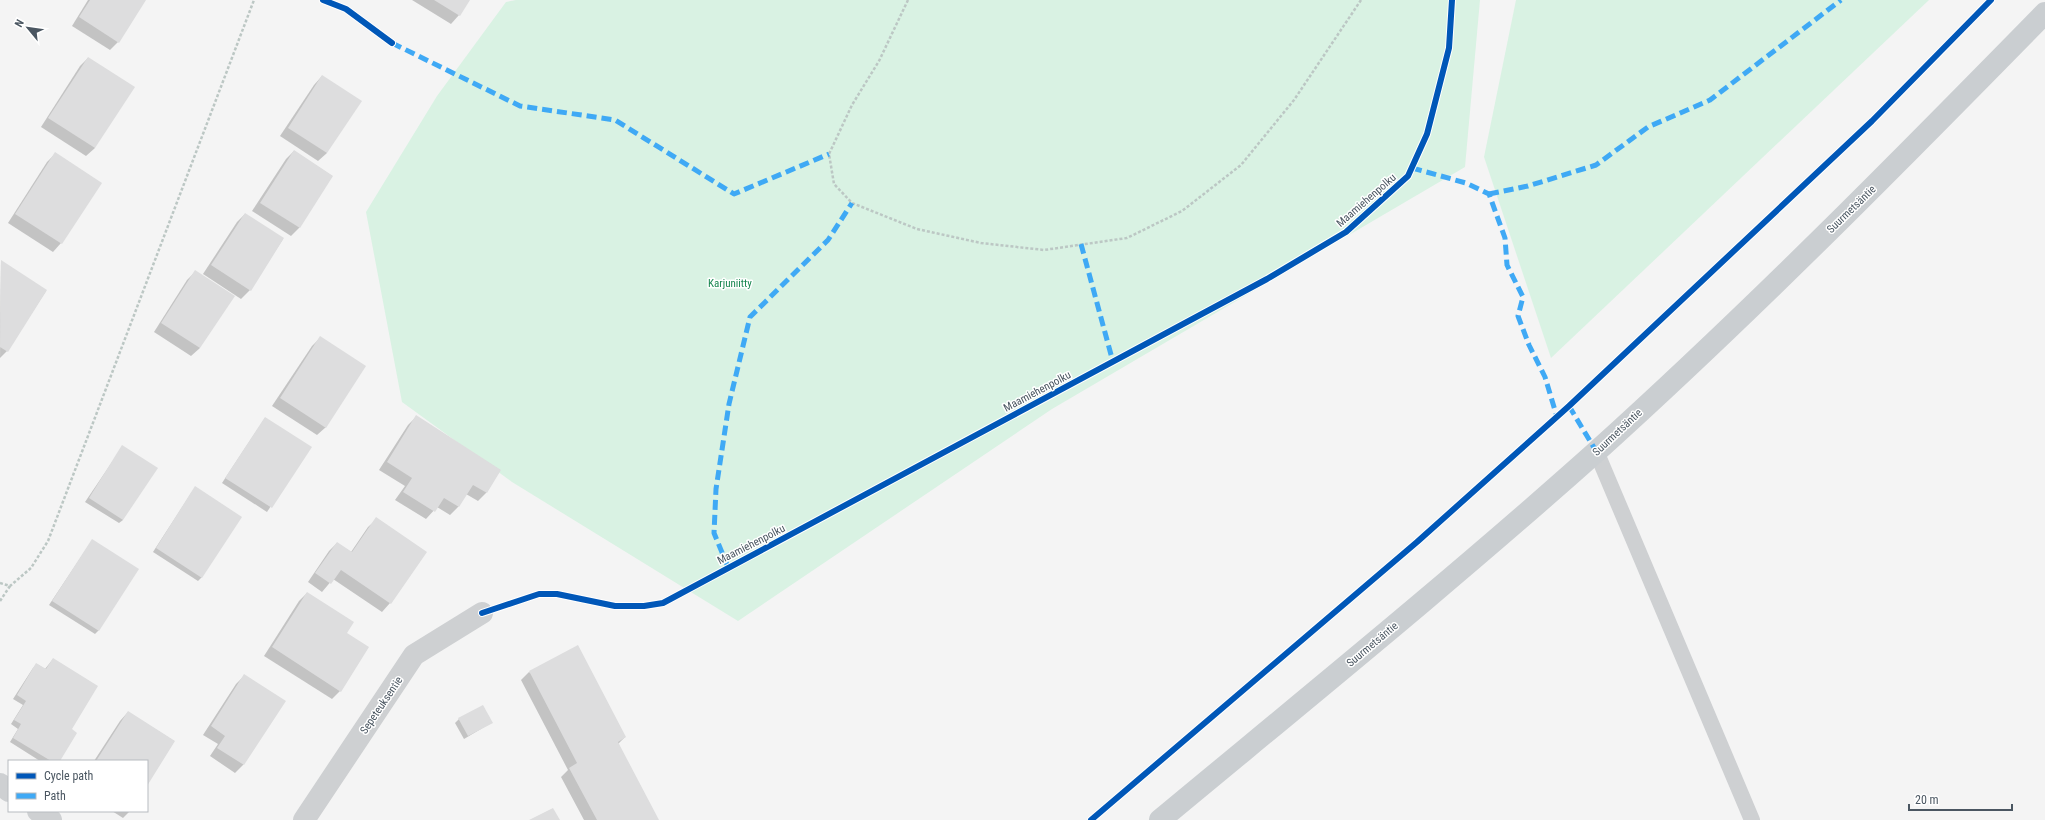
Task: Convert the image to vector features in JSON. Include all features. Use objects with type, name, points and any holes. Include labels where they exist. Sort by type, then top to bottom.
[{"type":"main road","name":"Suurmetsäntie","points":[[1160,820],[1405,617],[1596,451],[1875,186],[2045,13]]},
{"type":"street","name":"Sepeteuksentie","points":[[304,820],[414,655],[482,613]]},
{"type":"street","points":[[0,784],[8,790]]},
{"type":"street","points":[[39,812],[51,820]]},
{"type":"lane","points":[[1596,451],[1752,820]]},
{"type":"path","points":[[0,602],[10,586],[31,568],[48,541],[254,0]]},
{"type":"path","points":[[908,0],[879,60],[852,105],[829,154],[834,184],[852,204],[917,229],[981,242],[1044,250],[1127,238],[1182,211],[1241,165],[1294,100],[1361,0]]},
{"type":"path","points":[[0,583],[10,586]]},
{"type":"green space","name":"Karjuniitty","points":[[516,0],[1480,0],[1465,167],[1052,409],[738,621],[512,482],[402,402],[366,212],[437,96],[506,2]]},
{"type":"green space","points":[[1516,0],[1929,0],[1551,358],[1484,157]]},
{"type":"building","points":[[90,0],[146,0],[119,43],[79,17]]},
{"type":"building","points":[[434,0],[470,0],[460,16]]},
{"type":"building","points":[[88,57],[135,87],[95,148],[48,118]]},
{"type":"building","points":[[322,75],[362,101],[327,153],[288,128]]},
{"type":"building","points":[[294,150],[333,176],[300,228],[260,203]]},
{"type":"building","points":[[55,152],[102,183],[62,244],[15,214]]},
{"type":"building","points":[[245,213],[284,238],[251,291],[211,265]]},
{"type":"building","points":[[1,260],[47,290],[8,352],[0,347]]},
{"type":"building","points":[[195,270],[235,296],[200,348],[161,323]]},
{"type":"building","points":[[320,336],[366,366],[326,428],[280,398]]},
{"type":"building","points":[[416,415],[501,470],[487,493],[473,485],[459,507],[444,498],[435,512],[403,492],[412,478],[387,462]]},
{"type":"building","points":[[265,417],[312,447],[272,508],[225,478]]},
{"type":"building","points":[[122,445],[158,468],[123,520],[89,498]]},
{"type":"building","points":[[195,486],[242,517],[202,578],[156,548]]},
{"type":"building","points":[[376,517],[427,552],[391,604],[341,570],[331,584],[315,573],[337,542],[352,552]]},
{"type":"building","points":[[92,539],[139,569],[99,631],[52,601]]},
{"type":"building","points":[[307,592],[354,622],[347,633],[369,647],[341,692],[272,647]]},
{"type":"building","points":[[578,645],[626,737],[618,742],[659,820],[597,820],[569,768],[577,763],[529,671]]},
{"type":"building","points":[[53,658],[98,686],[72,729],[77,733],[61,760],[49,760],[13,738],[21,724],[14,720],[26,701],[17,695],[36,663],[46,669]]},
{"type":"building","points":[[244,674],[286,701],[244,765],[217,748],[225,736],[211,726]]},
{"type":"building","points":[[483,705],[493,723],[468,736],[458,718]]},
{"type":"building","points":[[128,711],[175,741],[148,784],[148,760],[97,760]]},
{"type":"building","points":[[553,808],[560,820],[529,820]]},
{"type":"marked path","points":[[1489,194],[1528,186],[1596,165],[1648,127],[1710,100],[1841,0]]},
{"type":"marked path","points":[[392,43],[520,106],[615,120],[734,194],[829,154]]},
{"type":"marked path","points":[[1412,168],[1466,183],[1489,194],[1505,238],[1507,265],[1523,297],[1518,316],[1529,345],[1545,377],[1557,417]]},
{"type":"marked path","points":[[728,567],[714,533],[716,489],[729,404],[750,317],[828,240],[852,203]]},
{"type":"marked path","points":[[1081,244],[1113,362]]},
{"type":"marked path","points":[[1569,406],[1596,451]]},
{"type":"cycle path","points":[[323,0],[346,9],[392,43]]},
{"type":"cycle path","name":"Maamiehenpolku","points":[[482,613],[539,594],[557,594],[615,606],[644,606],[663,603],[1267,279],[1346,232],[1408,176],[1427,134],[1449,48],[1452,0]]},
{"type":"cycle path","points":[[1091,820],[1417,542],[1569,406],[1872,121],[1991,0]]}]
